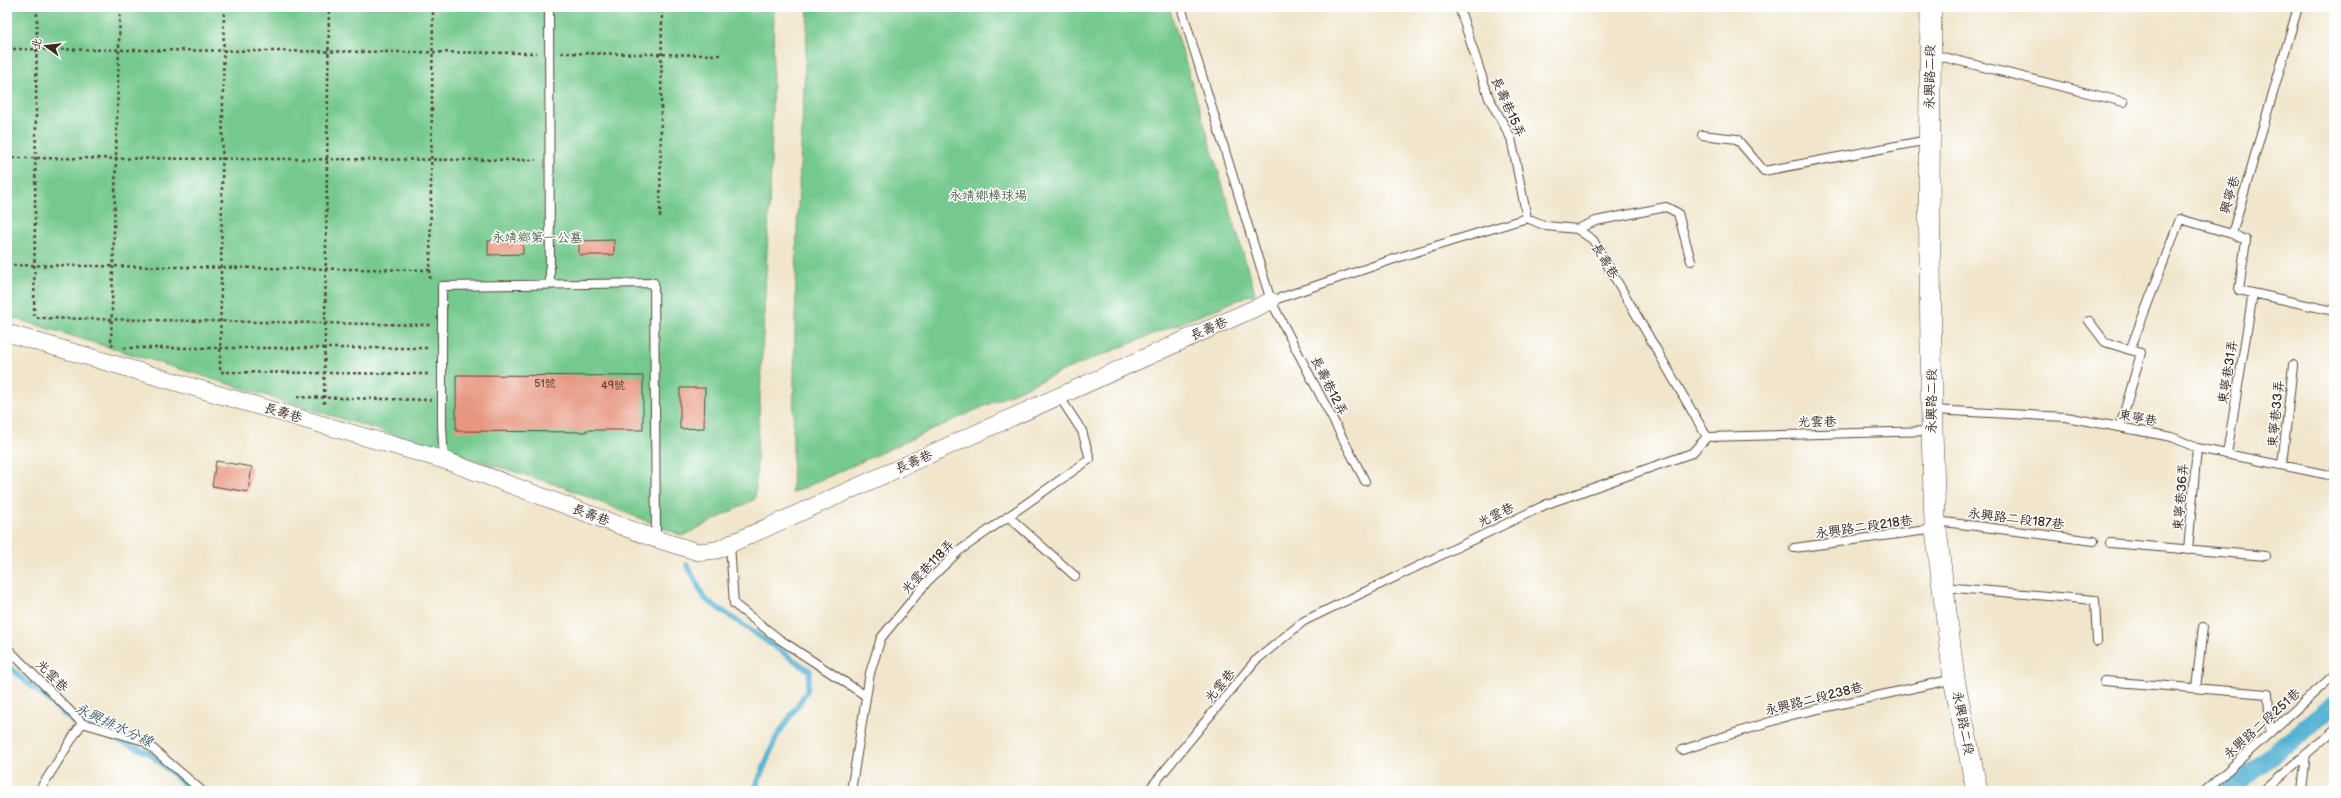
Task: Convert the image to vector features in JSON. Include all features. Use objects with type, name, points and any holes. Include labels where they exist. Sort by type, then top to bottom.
[{"type":"street","name":"永興路二段","points":[[1931,7],[1929,140],[1932,431],[1936,525],[1954,679],[1977,791]]},
{"type":"street","name":"長壽巷","points":[[7,333],[444,460],[656,539],[698,552],[717,550],[1271,301]]},
{"type":"lane","points":[[549,7],[550,284]]},
{"type":"lane","name":"長壽巷12弄","points":[[1181,7],[1271,301],[1365,481]]},
{"type":"lane","name":"長壽巷15弄","points":[[1459,7],[1489,98],[1510,138],[1527,218]]},
{"type":"lane","name":"興寧巷","points":[[2298,7],[2232,234],[2246,240],[2239,290],[2334,311]]},
{"type":"lane","points":[[1931,54],[2124,102]]},
{"type":"lane","points":[[1702,135],[1737,139],[1764,171],[1929,140]]},
{"type":"lane","points":[[1576,229],[1596,221],[1666,207],[1678,213],[1691,261]]},
{"type":"lane","name":"長壽巷","points":[[1271,301],[1403,256],[1527,218],[1546,226],[1576,229],[1593,240],[1708,437]]},
{"type":"lane","points":[[2130,350],[2180,219],[2232,234]]},
{"type":"lane","points":[[444,460],[442,401],[442,286],[654,283],[656,539]]},
{"type":"lane","name":"東寧巷31弄","points":[[2227,454],[2253,293]]},
{"type":"lane","points":[[2089,321],[2105,342],[2141,353],[2120,427]]},
{"type":"lane","name":"東寧巷33弄","points":[[2282,465],[2293,366]]},
{"type":"lane","name":"光雲巷118弄","points":[[851,791],[870,672],[881,638],[927,582],[959,551],[1090,459],[1082,431],[1059,396]]},
{"type":"lane","name":"東寧巷","points":[[1932,410],[2066,417],[2172,436],[2197,448],[2334,476]]},
{"type":"lane","name":"光雲巷","points":[[1148,791],[1256,661],[1304,621],[1547,504],[1692,453],[1708,437],[1932,431]]},
{"type":"lane","name":"東寧巷36弄","points":[[2188,550],[2197,448]]},
{"type":"lane","points":[[1008,516],[1075,576]]},
{"type":"lane","name":"永興路二段187巷","points":[[1936,525],[2094,541]]},
{"type":"lane","name":"永興路二段218巷","points":[[1794,548],[1936,525]]},
{"type":"lane","name":"東寧巷36弄","points":[[2110,543],[2266,556]]},
{"type":"lane","points":[[730,544],[734,604],[779,639],[866,696]]},
{"type":"lane","points":[[1943,586],[2096,600],[2097,641]]},
{"type":"lane","points":[[2196,688],[2203,627]]},
{"type":"lane","name":"光雲巷","points":[[7,648],[82,723],[144,741],[202,791]]},
{"type":"lane","name":"永興路二段251巷","points":[[2205,791],[2334,675]]},
{"type":"lane","name":"永興路二段238巷","points":[[1682,750],[1792,715],[1954,679]]},
{"type":"lane","points":[[2104,681],[2268,694],[2270,732]]},
{"type":"lane","points":[[39,791],[82,723]]},
{"type":"lane","points":[[2264,791],[2334,730]]},
{"type":"lane","points":[[2302,791],[2306,754]]},
{"type":"path","points":[[37,7],[34,316],[39,318],[112,320],[442,325]]},
{"type":"path","points":[[120,7],[111,344],[123,348],[442,348]]},
{"type":"path","points":[[224,7],[220,372],[442,375]]},
{"type":"path","points":[[324,404],[329,7]]},
{"type":"path","points":[[432,7],[430,280],[442,286]]},
{"type":"path","points":[[660,217],[662,7]]},
{"type":"path","points":[[7,49],[723,54]]},
{"type":"path","points":[[7,158],[549,160]]},
{"type":"path","points":[[7,265],[430,270]]},
{"type":"path","points":[[297,397],[442,401]]},
{"type":"green space","name":"永靖鄉第一公墓","points":[[7,7],[774,7],[771,170],[755,499],[683,536],[561,486],[7,316]]},
{"type":"green space","name":"永靖鄉棒球場","points":[[808,7],[1169,7],[1255,293],[1060,372],[792,493],[797,227]]},
{"type":"building","points":[[614,240],[614,255],[579,255],[579,241]]},
{"type":"building","points":[[488,241],[523,241],[523,254],[488,255]]},
{"type":"building","points":[[456,375],[643,376],[643,430],[586,430],[586,432],[456,431]]},
{"type":"building","points":[[680,388],[705,388],[704,428],[680,429]]},
{"type":"building","points":[[216,461],[252,467],[248,492],[212,486]]},
{"type":"waterway","points":[[687,565],[705,599],[810,671],[807,691],[776,738],[754,791]]},
{"type":"waterway","name":"永興排水分線","points":[[7,665],[73,722],[149,753],[192,791]]},
{"type":"waterway","points":[[2228,791],[2334,705]]}]
